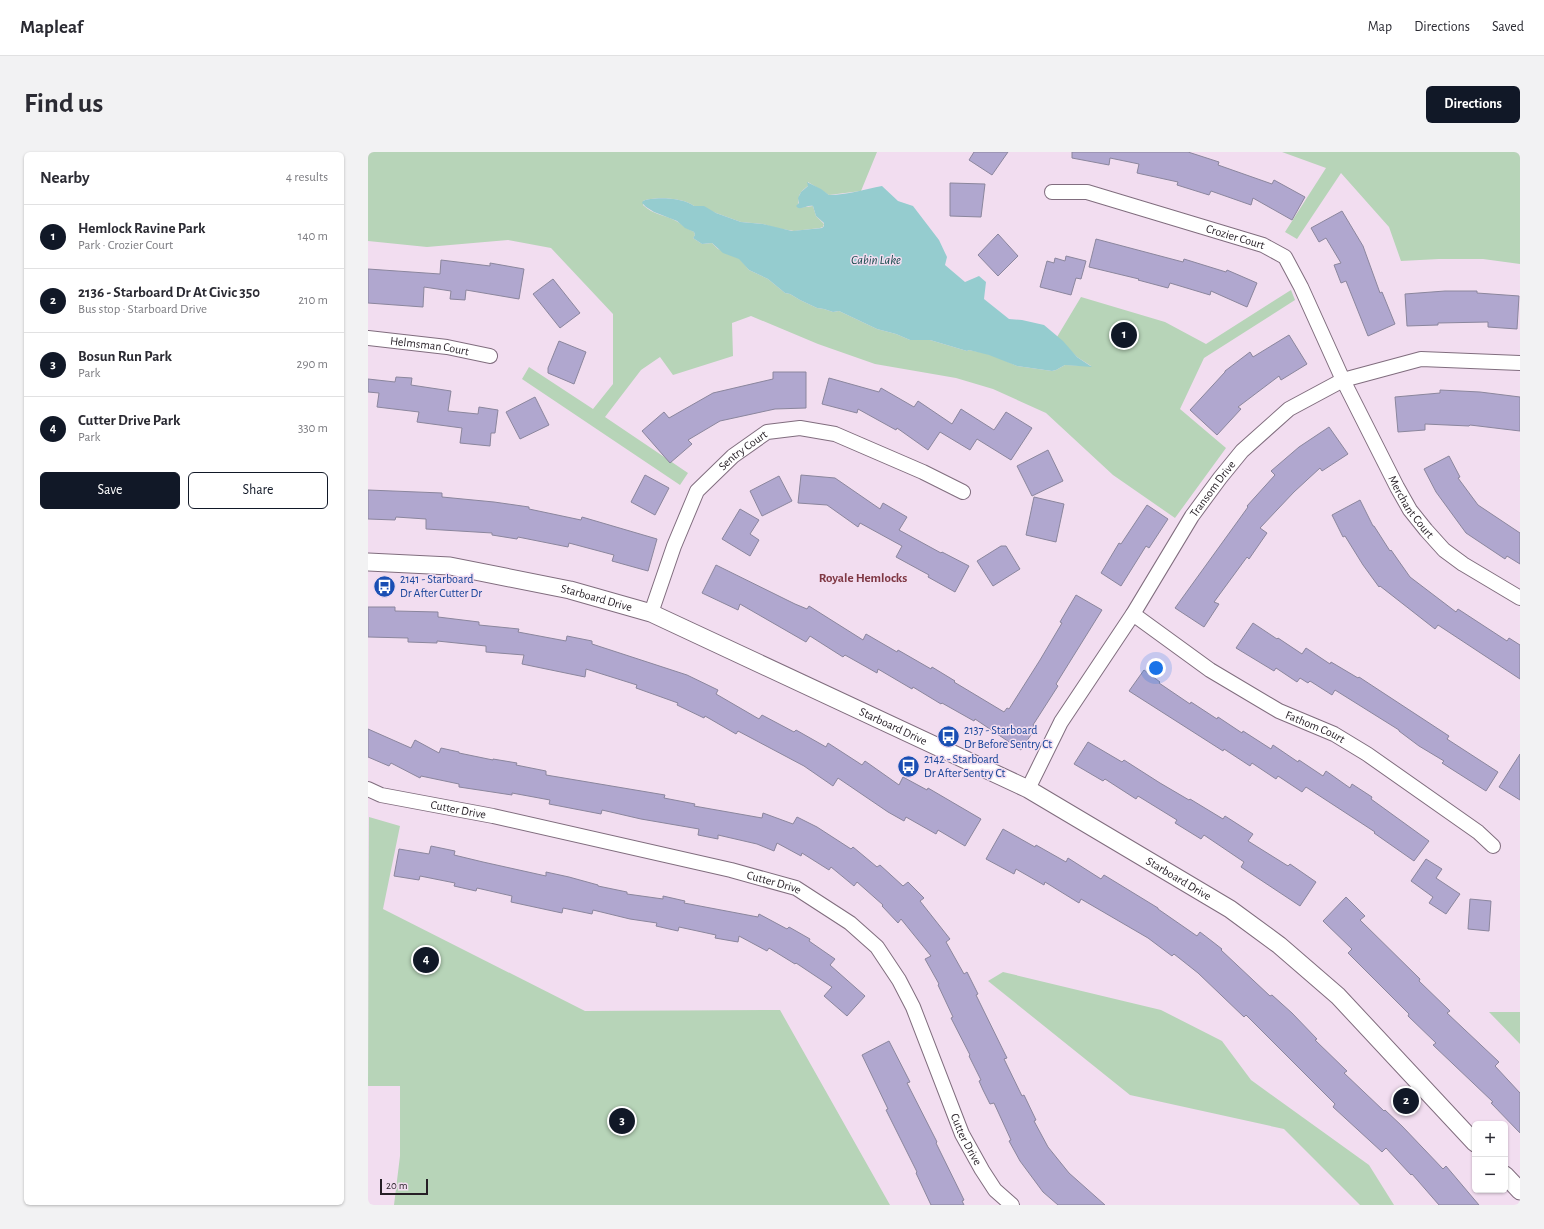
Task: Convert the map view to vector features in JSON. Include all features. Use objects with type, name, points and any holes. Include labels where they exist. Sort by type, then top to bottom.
[{"type":"street","name":"Crozier Court","points":[[1052,192],[1087,192],[1263,245],[1285,257],[1301,287],[1343,380]]},
{"type":"street","name":"Helmsman Court","points":[[368,338],[446,347],[490,356]]},
{"type":"street","name":"Transom Drive","points":[[1028,789],[1061,722],[1133,614],[1192,516],[1242,451],[1289,409],[1343,380],[1421,359],[1520,363]]},
{"type":"street","name":"Merchant Court","points":[[1343,380],[1397,487],[1410,510],[1426,530],[1444,550],[1463,564],[1520,598]]},
{"type":"street","name":"Sentry Court","points":[[651,613],[674,546],[697,491],[733,456],[767,432],[800,428],[835,434],[923,472],[963,492]]},
{"type":"street","name":"Starboard Drive","points":[[368,562],[450,566],[570,590],[651,613],[1028,789],[1230,909],[1279,945],[1338,996],[1472,1140]]},
{"type":"street","name":"Fathom Court","points":[[1133,614],[1223,678],[1279,711],[1334,734],[1367,754],[1478,832],[1493,846]]},
{"type":"street","name":"Cutter Drive","points":[[368,789],[381,795],[493,816],[723,868],[796,888],[850,923],[877,947],[899,980],[913,1007],[962,1134],[995,1190],[1012,1205]]},
{"type":"street","points":[[1508,1178],[1520,1191]]},
{"type":"shaded area","points":[[368,152],[877,152],[861,191],[829,195],[808,182],[808,186],[799,196],[798,208],[813,206],[816,216],[824,224],[823,227],[820,228],[794,231],[763,224],[741,222],[700,206],[694,206],[684,201],[662,198],[648,199],[643,201],[643,205],[651,211],[674,220],[694,232],[695,235],[693,238],[702,244],[712,243],[718,249],[739,258],[749,270],[768,279],[785,293],[790,294],[817,308],[833,312],[839,311],[877,329],[896,334],[910,340],[930,340],[967,351],[969,350],[984,353],[1017,366],[1052,371],[1065,365],[1091,366],[1077,357],[1057,337],[1081,297],[1165,322],[1206,344],[1291,290],[1295,300],[1204,358],[1180,409],[1226,448],[1175,518],[1113,475],[1046,413],[993,389],[956,378],[875,364],[818,344],[751,316],[732,323],[733,356],[673,375],[660,357],[641,370],[605,417],[688,473],[680,485],[522,379],[529,367],[593,409],[613,384],[613,314],[551,248],[508,240],[427,247],[368,241]]},
{"type":"shaded area","points":[[1282,152],[1520,152],[1520,264],[1483,259],[1401,261],[1389,227],[1341,173],[1297,239],[1285,232],[1326,168]]},
{"type":"shaded area","points":[[369,817],[400,826],[383,909],[585,1011],[780,1010],[890,1205],[394,1205],[400,1156],[400,1086],[368,1086]]},
{"type":"shaded area","points":[[1003,972],[1161,1010],[1222,1041],[1251,1080],[1369,1165],[1394,1205],[1360,1205],[1284,1129],[1130,1095],[988,981]]},
{"type":"shaded area","points":[[1489,1012],[1520,1012],[1520,1044]]},
{"type":"water","name":"Cabin Lake","points":[[807,182],[829,195],[849,193],[882,186],[898,201],[913,206],[939,240],[947,257],[945,265],[965,282],[979,276],[986,282],[984,299],[1009,319],[1022,320],[1044,325],[1063,341],[1077,357],[1092,367],[1065,365],[1052,371],[1017,366],[989,355],[969,350],[967,351],[930,340],[910,340],[896,334],[877,329],[839,311],[833,312],[817,308],[790,294],[785,293],[768,279],[749,270],[739,259],[723,253],[712,243],[702,244],[693,238],[695,235],[694,232],[685,228],[677,221],[654,212],[642,203],[648,199],[662,198],[677,200],[690,203],[694,206],[704,206],[716,213],[741,222],[763,224],[792,231],[822,228],[824,223],[816,216],[813,206],[798,208],[796,206],[799,203],[798,198],[801,192],[808,186]]},
{"type":"building","points":[[974,152],[1008,152],[992,175],[969,160]]},
{"type":"building","points":[[1072,152],[1188,152],[1219,162],[1218,165],[1272,184],[1274,180],[1305,197],[1292,220],[1253,198],[1251,205],[1211,191],[1209,195],[1177,185],[1178,182],[1137,173],[1139,164],[1110,158],[1109,165],[1072,158]]},
{"type":"building","points":[[950,183],[985,184],[981,217],[950,216]]},
{"type":"building","points":[[1342,211],[1363,246],[1380,293],[1382,292],[1395,324],[1368,336],[1346,281],[1341,283],[1334,265],[1341,263],[1326,238],[1319,242],[1311,228]]},
{"type":"building","points":[[998,234],[1018,256],[998,276],[978,255]]},
{"type":"building","points":[[1096,239],[1183,262],[1184,259],[1226,272],[1227,270],[1257,283],[1247,307],[1211,291],[1210,295],[1170,283],[1168,288],[1138,280],[1139,279],[1089,267]]},
{"type":"building","points":[[1066,256],[1086,261],[1081,279],[1076,278],[1071,295],[1040,287],[1047,261],[1054,263],[1055,258],[1065,261]]},
{"type":"building","points":[[441,260],[490,266],[490,263],[524,269],[519,299],[466,290],[465,300],[450,299],[451,291],[424,287],[423,307],[368,303],[368,269],[440,274]]},
{"type":"building","points":[[553,279],[580,313],[560,328],[533,294]]},
{"type":"building","points":[[1445,291],[1477,291],[1477,293],[1519,296],[1517,329],[1488,327],[1488,322],[1438,323],[1438,325],[1407,326],[1405,294]]},
{"type":"building","points":[[1289,335],[1307,364],[1281,380],[1279,376],[1238,407],[1241,409],[1217,435],[1190,410],[1225,371],[1250,352],[1253,357]]},
{"type":"building","points":[[559,341],[586,352],[574,384],[548,373],[548,368]]},
{"type":"building","points":[[773,372],[806,372],[806,408],[775,409],[720,421],[688,440],[692,444],[670,463],[642,431],[664,412],[669,418],[713,393],[773,379]]},
{"type":"building","points":[[396,377],[412,378],[411,385],[451,391],[448,411],[478,414],[479,407],[498,410],[495,433],[491,433],[490,446],[460,443],[462,428],[417,422],[419,412],[377,407],[379,393],[368,392],[368,379],[395,382]]},
{"type":"building","points":[[829,378],[879,392],[881,388],[914,407],[918,401],[952,424],[961,409],[994,430],[1006,412],[1032,428],[1011,460],[977,439],[970,450],[940,432],[928,450],[897,428],[896,430],[858,409],[857,413],[822,404]]},
{"type":"building","points":[[1440,390],[1480,392],[1520,397],[1520,431],[1470,425],[1425,424],[1425,430],[1398,432],[1395,397],[1440,393]]},
{"type":"building","points":[[535,397],[549,425],[520,439],[506,412]]},
{"type":"building","points":[[1329,427],[1348,454],[1322,471],[1320,468],[1294,492],[1260,528],[1267,533],[1249,559],[1247,557],[1214,602],[1219,604],[1204,627],[1175,608],[1248,507],[1247,506],[1275,475],[1271,471],[1299,447]]},
{"type":"building","points":[[1048,450],[1063,481],[1032,496],[1017,466]]},
{"type":"building","points":[[1449,456],[1460,477],[1458,478],[1478,505],[1520,533],[1520,564],[1507,556],[1505,559],[1466,533],[1436,492],[1424,469]]},
{"type":"building","points":[[645,475],[669,488],[655,515],[631,502]]},
{"type":"building","points":[[801,475],[835,478],[880,509],[883,503],[907,517],[899,530],[941,553],[942,552],[969,566],[955,592],[928,577],[929,575],[896,557],[902,546],[860,523],[858,527],[827,505],[798,503]]},
{"type":"building","points":[[779,476],[792,501],[762,516],[750,491]]},
{"type":"building","points":[[368,490],[442,493],[442,497],[529,507],[529,509],[581,520],[582,517],[657,539],[648,571],[612,561],[614,555],[569,543],[568,547],[518,537],[517,539],[492,535],[492,533],[426,529],[426,519],[396,517],[395,520],[368,519]]},
{"type":"building","points":[[1034,497],[1064,504],[1056,542],[1026,535]]},
{"type":"building","points":[[1360,500],[1373,526],[1410,577],[1456,612],[1458,609],[1507,641],[1509,638],[1520,645],[1520,679],[1438,625],[1435,629],[1380,586],[1379,587],[1345,536],[1343,537],[1332,515]]},
{"type":"building","points":[[1147,505],[1168,519],[1149,548],[1146,546],[1121,586],[1101,573],[1119,543],[1121,544]]},
{"type":"building","points":[[740,509],[759,520],[750,534],[759,540],[750,556],[722,539]]},
{"type":"building","points":[[1001,546],[1006,546],[1020,569],[993,586],[977,561]]},
{"type":"building","points":[[716,565],[795,604],[807,609],[809,606],[863,640],[866,634],[931,669],[932,667],[1004,712],[1007,708],[1009,709],[1040,660],[1062,623],[1060,622],[1076,595],[1102,610],[1056,684],[1058,686],[1033,725],[1036,727],[1021,750],[975,719],[974,721],[942,703],[941,704],[913,687],[912,689],[878,669],[877,673],[845,655],[843,657],[810,636],[806,642],[740,604],[738,610],[702,593]]},
{"type":"building","points":[[368,607],[395,607],[395,611],[438,612],[438,617],[479,622],[479,625],[519,629],[518,632],[566,641],[567,636],[592,641],[592,644],[687,675],[718,690],[716,694],[759,719],[762,715],[794,732],[796,730],[826,747],[828,743],[862,765],[865,761],[899,785],[903,777],[927,790],[928,788],[981,819],[965,846],[938,830],[936,834],[906,817],[904,821],[838,778],[833,786],[804,766],[738,731],[736,734],[705,716],[704,718],[677,705],[678,703],[636,688],[637,685],[586,669],[585,677],[522,664],[524,655],[486,652],[486,646],[437,641],[437,643],[408,642],[408,638],[368,637]]},
{"type":"building","points":[[1253,623],[1302,654],[1306,648],[1330,664],[1331,662],[1358,678],[1359,677],[1449,736],[1447,739],[1498,772],[1486,791],[1442,763],[1444,761],[1419,746],[1399,730],[1335,690],[1332,695],[1310,681],[1308,683],[1300,678],[1297,682],[1276,668],[1274,671],[1236,648]]},
{"type":"building","points":[[1144,670],[1160,682],[1159,683],[1190,704],[1191,702],[1217,719],[1218,717],[1242,733],[1243,731],[1271,749],[1273,745],[1298,762],[1299,760],[1323,776],[1326,771],[1350,788],[1352,784],[1372,797],[1371,799],[1429,841],[1414,861],[1374,833],[1375,832],[1306,787],[1302,792],[1278,776],[1276,779],[1252,763],[1250,766],[1224,749],[1223,751],[1129,691]]},
{"type":"building","points":[[368,729],[411,748],[415,740],[439,753],[441,748],[493,760],[517,763],[516,765],[546,771],[546,775],[665,795],[664,798],[695,804],[694,806],[762,818],[763,813],[793,824],[797,817],[817,827],[851,849],[853,847],[877,867],[880,865],[903,886],[908,882],[924,898],[920,901],[950,939],[946,942],[964,974],[967,972],[978,994],[976,995],[1007,1058],[1004,1059],[1022,1096],[1024,1095],[1036,1120],[1034,1121],[1048,1147],[1069,1173],[1105,1205],[1058,1205],[1043,1192],[1020,1161],[1009,1141],[1011,1140],[994,1103],[990,1104],[983,1090],[979,1081],[981,1080],[951,1018],[953,1017],[938,985],[939,984],[925,959],[931,956],[901,919],[898,923],[882,906],[883,905],[857,882],[854,886],[831,867],[829,870],[802,853],[801,856],[777,843],[774,851],[757,844],[718,835],[718,839],[698,835],[699,829],[641,819],[602,810],[601,814],[549,804],[550,800],[512,793],[512,795],[459,787],[459,784],[421,776],[420,778],[391,763],[389,766],[368,757]]},
{"type":"building","points":[[1088,742],[1122,762],[1124,760],[1160,783],[1223,819],[1225,816],[1253,834],[1248,841],[1288,866],[1290,864],[1316,882],[1300,906],[1241,867],[1244,862],[1204,835],[1201,839],[1175,823],[1177,820],[1138,796],[1136,799],[1105,779],[1103,781],[1074,764]]},
{"type":"building","points":[[1520,754],[1520,800],[1499,787]]},
{"type":"building","points":[[1003,829],[1066,862],[1068,858],[1101,879],[1104,875],[1158,908],[1197,936],[1200,932],[1222,949],[1221,950],[1270,996],[1272,995],[1292,1013],[1317,1039],[1315,1040],[1347,1071],[1344,1073],[1402,1126],[1443,1169],[1446,1166],[1479,1205],[1439,1205],[1412,1174],[1411,1175],[1386,1148],[1382,1152],[1333,1107],[1335,1104],[1246,1015],[1244,1017],[1198,973],[1174,954],[1172,956],[1148,938],[1081,899],[1079,903],[1045,882],[1044,885],[1016,869],[1014,874],[986,859]]},
{"type":"building","points":[[431,846],[455,851],[454,855],[546,876],[546,872],[569,877],[598,886],[627,892],[627,894],[663,899],[663,896],[685,901],[684,903],[758,917],[759,914],[787,929],[789,927],[810,939],[809,941],[835,959],[830,965],[865,996],[847,1016],[824,996],[832,987],[796,963],[795,964],[769,948],[767,951],[739,936],[738,942],[715,938],[716,935],[679,927],[678,931],[656,926],[657,923],[630,919],[593,910],[592,914],[563,908],[562,913],[511,902],[512,896],[477,888],[476,891],[454,886],[455,883],[420,876],[419,880],[394,876],[399,849],[429,854]]},
{"type":"building","points":[[1426,859],[1442,869],[1436,878],[1460,894],[1446,914],[1429,903],[1433,897],[1411,881]]},
{"type":"building","points":[[1346,897],[1365,916],[1360,920],[1450,1011],[1447,1013],[1499,1062],[1495,1066],[1520,1093],[1520,1133],[1491,1103],[1493,1102],[1433,1045],[1436,1043],[1348,953],[1352,949],[1323,921]]},
{"type":"building","points":[[1470,899],[1491,901],[1489,931],[1468,929]]},
{"type":"building","points":[[889,1041],[910,1082],[907,1083],[964,1200],[962,1201],[964,1205],[931,1205],[916,1173],[917,1172],[886,1110],[888,1109],[862,1055]]},
{"type":"place","name":"Hemlock Ravine Park","points":[[1124,335]]},
{"type":"place","name":"2141 - Starboard Dr After Cutter Dr","points":[[384,586]]},
{"type":"place","name":"2137 - Starboard Dr Before Sentry Ct","points":[[949,737]]},
{"type":"place","name":"2142 - Starboard Dr After Sentry Ct","points":[[909,766]]},
{"type":"place","name":"Cutter Drive Park","points":[[426,960]]},
{"type":"place","name":"2136 - Starboard Dr At Civic 350","points":[[1406,1101]]},
{"type":"place","name":"Bosun Run Park","points":[[622,1121]]},
{"type":"district","name":"Royale Hemlocks","points":[[863,578]]}]
